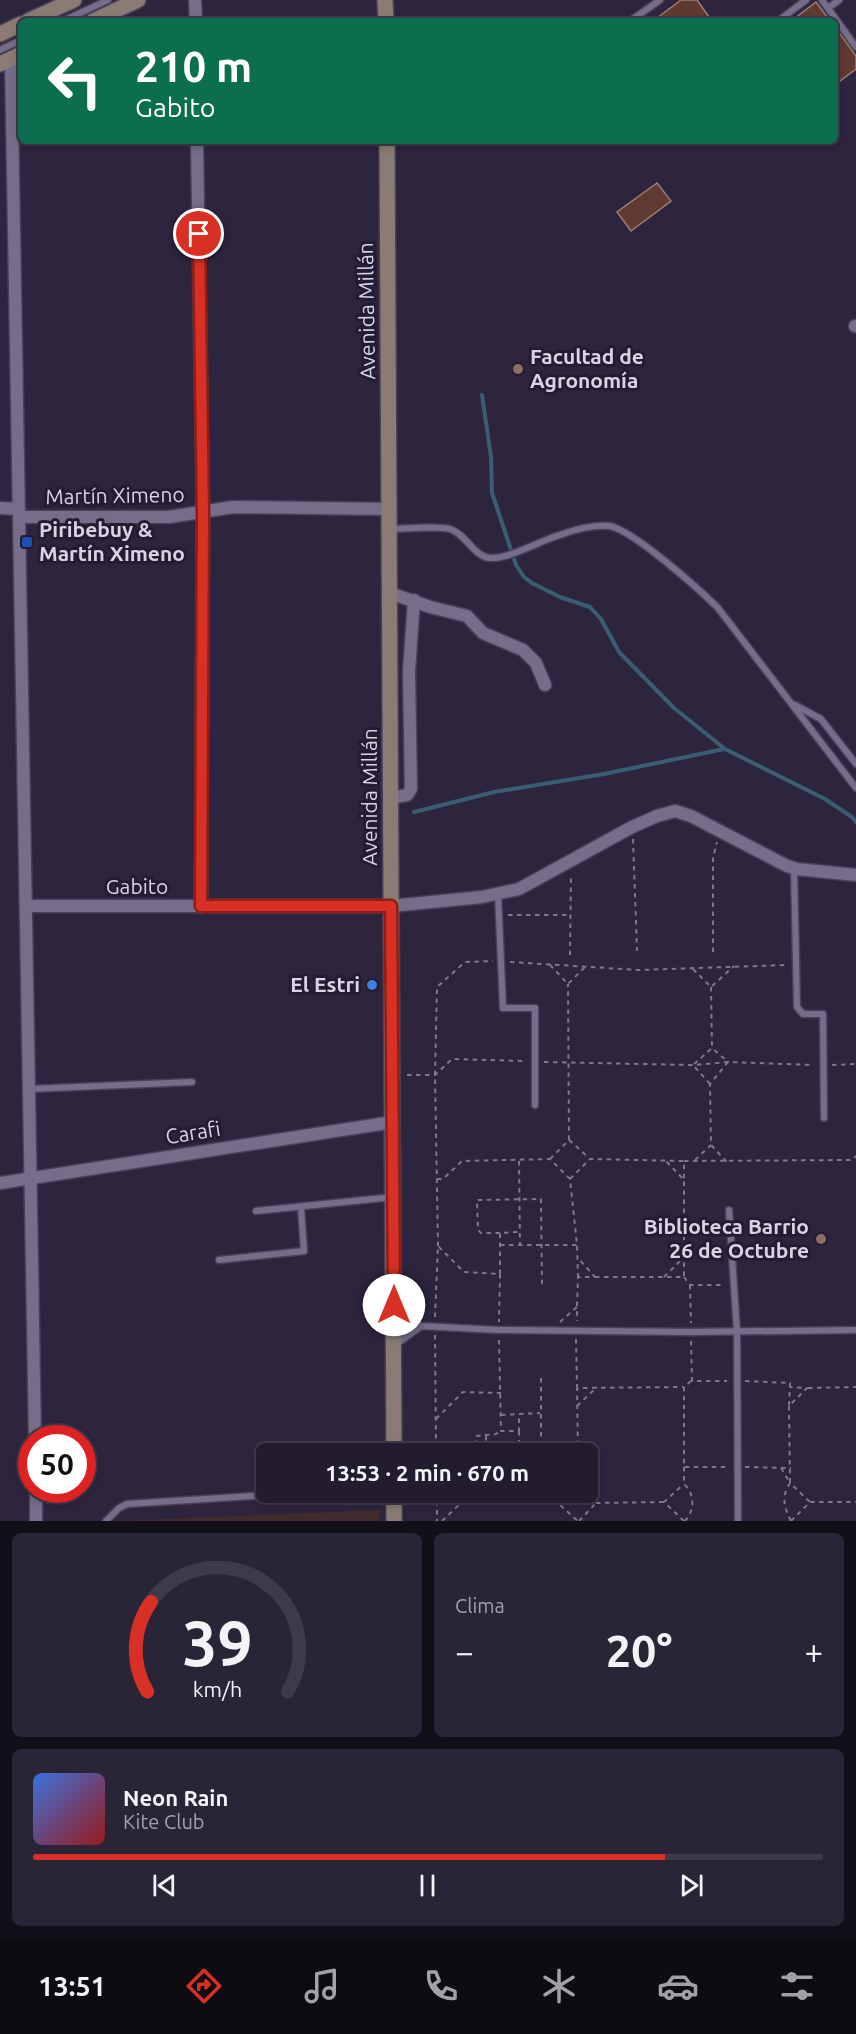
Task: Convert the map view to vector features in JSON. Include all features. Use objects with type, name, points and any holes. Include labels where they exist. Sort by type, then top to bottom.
[{"type":"main road","points":[[35,18],[74,0]]},
{"type":"main road","points":[[99,18],[138,0]]},
{"type":"main road","points":[[386,0],[386,18]]},
{"type":"main road","points":[[0,34],[18,25]]},
{"type":"main road","name":"Avenida Millán","points":[[387,144],[394,1305],[391,1443]]},
{"type":"main road","points":[[394,1503],[394,1521]]},
{"type":"street","points":[[195,0],[196,18]]},
{"type":"street","points":[[8,56],[19,513],[35,1425]]},
{"type":"street","points":[[197,144],[203,513],[201,906]]},
{"type":"street","name":"Martín Ximeno","points":[[0,508],[19,513],[169,517],[232,507],[390,509]]},
{"type":"street","points":[[390,593],[430,607],[467,616],[483,633],[523,650],[536,663],[545,685]]},
{"type":"street","points":[[390,798],[407,795],[411,789],[410,671],[414,600]]},
{"type":"street","name":"Gabito","points":[[26,906],[391,906],[482,897],[519,889],[632,827],[675,811],[691,816],[776,862],[794,868],[856,875]]},
{"type":"street","name":"Carafi","points":[[0,1183],[393,1122]]},
{"type":"street","points":[[36,1503],[36,1521]]},
{"type":"lane","points":[[69,18],[108,0]]},
{"type":"lane","points":[[634,18],[660,0]]},
{"type":"lane","points":[[782,18],[806,0]]},
{"type":"lane","points":[[822,0],[835,18]]},
{"type":"lane","points":[[828,8],[839,0]]},
{"type":"lane","points":[[838,22],[856,47]]},
{"type":"lane","points":[[8,56],[18,44]]},
{"type":"lane","points":[[390,529],[451,530],[465,538],[484,556],[493,558],[577,529],[610,526],[633,537],[692,582],[718,608],[856,788]]},
{"type":"lane","points":[[793,704],[821,719],[856,764]]},
{"type":"lane","points":[[794,868],[797,1007],[803,1014],[823,1014],[824,1118]]},
{"type":"lane","points":[[498,894],[503,1008],[535,1008],[535,1105]]},
{"type":"lane","points":[[29,1089],[192,1082]]},
{"type":"lane","points":[[256,1211],[393,1197]]},
{"type":"lane","points":[[219,1260],[304,1251],[301,1207]]},
{"type":"lane","points":[[729,1210],[737,1332],[738,1521]]},
{"type":"lane","points":[[394,1305],[421,1326]]},
{"type":"lane","points":[[394,1346],[421,1326],[691,1332],[856,1330]]},
{"type":"lane","points":[[106,1521],[119,1508],[127,1504],[256,1496]]},
{"type":"path","points":[[632,827],[637,951]]},
{"type":"path","points":[[713,952],[713,858],[720,831]]},
{"type":"path","points":[[570,956],[571,860]]},
{"type":"path","points":[[499,915],[571,915]]},
{"type":"path","points":[[436,1443],[435,1326],[438,1246],[435,1075],[437,987],[465,962],[500,961],[639,970],[795,964]]},
{"type":"path","points":[[437,1179],[443,1179],[462,1161],[550,1159],[569,1140],[568,984],[550,964]]},
{"type":"path","points":[[568,984],[586,966]]},
{"type":"path","points":[[711,987],[734,966]]},
{"type":"path","points":[[691,968],[711,987],[712,1048],[728,1062]]},
{"type":"path","points":[[693,1065],[712,1048]]},
{"type":"path","points":[[393,1074],[435,1075],[452,1059],[693,1065],[728,1062],[856,1064]]},
{"type":"path","points":[[727,1162],[711,1145],[710,1084],[728,1062]]},
{"type":"path","points":[[693,1065],[710,1084]]},
{"type":"path","points":[[569,1140],[590,1159],[727,1162],[852,1160],[856,1156]]},
{"type":"path","points":[[694,1161],[711,1145]]},
{"type":"path","points":[[550,1159],[570,1179],[577,1245],[578,1443]]},
{"type":"path","points":[[570,1179],[590,1159]]},
{"type":"path","points":[[519,1161],[520,1245]]},
{"type":"path","points":[[665,1161],[684,1180]]},
{"type":"path","points":[[684,1161],[683,1258],[684,1277],[690,1285],[692,1381]]},
{"type":"path","points":[[519,1232],[480,1233],[477,1200],[541,1199],[542,1285]]},
{"type":"path","points":[[500,1233],[501,1431]]},
{"type":"path","points":[[500,1245],[577,1245]]},
{"type":"path","points":[[438,1246],[464,1272],[500,1274]]},
{"type":"path","points":[[578,1258],[595,1277]]},
{"type":"path","points":[[664,1277],[683,1258]]},
{"type":"path","points":[[578,1277],[684,1277]]},
{"type":"path","points":[[690,1285],[734,1285]]},
{"type":"path","points":[[552,1330],[577,1307]]},
{"type":"path","points":[[541,1378],[541,1443]]},
{"type":"path","points":[[577,1388],[684,1387],[692,1381],[789,1383],[791,1468],[790,1483],[784,1499],[786,1513],[791,1521],[810,1502]]},
{"type":"path","points":[[577,1406],[597,1387]]},
{"type":"path","points":[[664,1502],[684,1521],[691,1513],[690,1490],[684,1484],[684,1387]]},
{"type":"path","points":[[790,1388],[856,1387]]},
{"type":"path","points":[[789,1406],[807,1388]]},
{"type":"path","points":[[436,1419],[463,1392],[501,1393]]},
{"type":"path","points":[[501,1415],[541,1413]]},
{"type":"path","points":[[486,1435],[486,1442],[519,1443],[519,1414]]},
{"type":"path","points":[[476,1443],[476,1436],[496,1434],[501,1431],[519,1431]]},
{"type":"path","points":[[684,1467],[791,1468]]},
{"type":"path","points":[[781,1467],[790,1483],[810,1502],[856,1502]]},
{"type":"path","points":[[598,1503],[664,1502],[684,1484]]},
{"type":"path","points":[[436,1503],[437,1521]]},
{"type":"path","points":[[442,1521],[460,1504],[559,1504],[578,1521],[597,1503]]},
{"type":"shaded area","points":[[380,1510],[379,1521],[115,1521]]},
{"type":"building","points":[[681,0],[697,0],[710,18],[657,18]]},
{"type":"building","points":[[816,2],[828,18],[795,18]]},
{"type":"building","points":[[838,31],[856,56],[856,69],[838,82]]},
{"type":"building","points":[[657,183],[671,201],[631,231],[617,212]]},
{"type":"waterway","points":[[482,395],[491,457],[492,493],[516,565],[524,577],[560,597],[590,607],[601,619],[619,652],[674,708],[725,749],[825,799],[856,822]]},
{"type":"waterway","points":[[414,812],[494,792],[604,774],[724,749]]},
{"type":"place","name":"Facultad de Agronomía","points":[[518,369]]},
{"type":"place","name":"Piribebuy & Martín Ximeno","points":[[27,542]]},
{"type":"place","name":"El Estri","points":[[372,985]]},
{"type":"place","name":"Biblioteca Barrio 26 de Octubre","points":[[821,1239]]},
{"type":"route","points":[[199,234],[203,513],[201,906],[391,906],[394,1305]]}]
